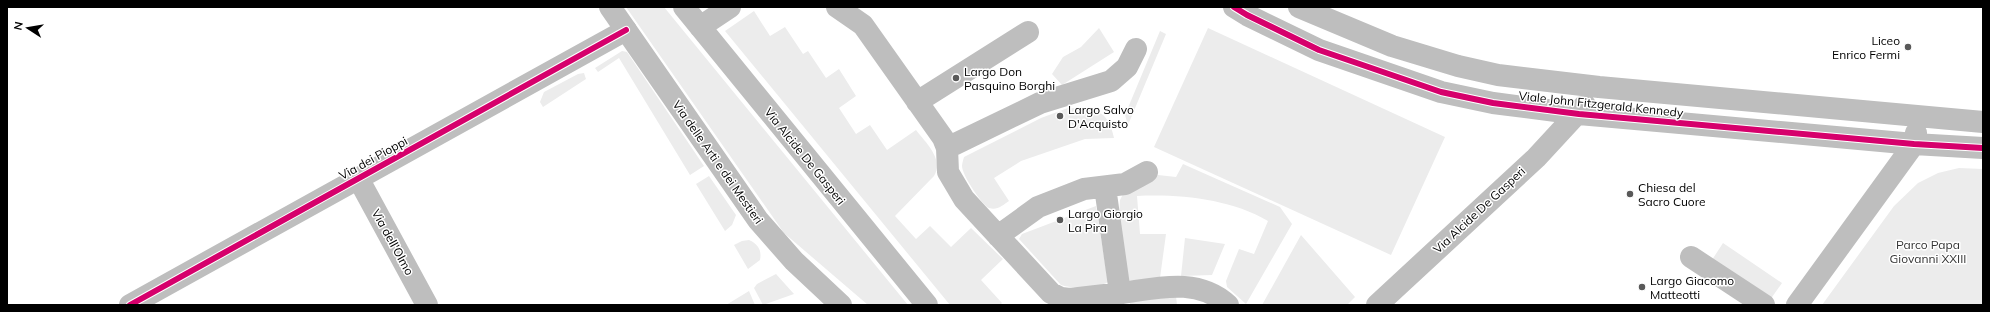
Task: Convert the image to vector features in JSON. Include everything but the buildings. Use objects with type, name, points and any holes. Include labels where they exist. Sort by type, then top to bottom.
[{"type":"street","name":"Via delle Arti e dei Mestieri","points":[[610,7],[758,220],[794,261],[841,305]]},
{"type":"street","name":"Via Alcide De Gasperi","points":[[684,7],[927,305]]},
{"type":"street","points":[[700,27],[730,7]]},
{"type":"street","points":[[837,7],[863,25],[943,138],[947,148],[948,172],[964,199],[1051,293],[1061,298],[1070,299],[1168,286],[1189,287],[1209,292],[1228,305]]},
{"type":"street","name":"Viale John Fitzgerald Kennedy","points":[[1234,7],[1247,15],[1319,50],[1441,92],[1492,103],[1579,114],[1914,144],[1983,148]]},
{"type":"street","name":"Viale John Fitzgerald Kennedy","points":[[1299,7],[1392,46],[1458,66],[1498,75],[1599,87],[1983,122]]},
{"type":"street","name":"Via dei Pioppi","points":[[130,305],[626,30]]},
{"type":"street","points":[[917,102],[1028,32]]},
{"type":"street","points":[[947,148],[1040,103],[1111,81],[1127,67],[1136,50]]},
{"type":"street","name":"Via Alcide De Gasperi","points":[[1377,305],[1536,158],[1579,114],[1599,87]]},
{"type":"street","points":[[1797,305],[1914,144],[1919,116]]},
{"type":"street","points":[[998,236],[1038,207],[1084,189],[1125,184],[1147,172]]},
{"type":"street","name":"Via dell'Olmo","points":[[358,178],[427,305]]},
{"type":"street","points":[[1105,187],[1120,293]]},
{"type":"street","points":[[1691,257],[1764,305]]},
{"type":"green space","points":[[626,7],[664,7],[908,305],[868,305],[784,233]]},
{"type":"green space","points":[[754,11],[770,36],[785,27],[803,54],[808,51],[826,78],[839,69],[856,96],[839,108],[856,134],[870,125],[887,150],[916,130],[929,146],[935,157],[937,170],[934,176],[895,216],[916,239],[930,226],[951,247],[971,228],[1003,259],[981,280],[1002,303],[1000,305],[950,305],[725,31]]},
{"type":"green space","points":[[1099,28],[1114,52],[1062,85],[1052,74],[1063,57],[1081,47]]},
{"type":"green space","points":[[1208,28],[1445,137],[1391,255],[1154,147]]},
{"type":"green space","points":[[1160,31],[1166,34],[1128,125],[1125,115]]},
{"type":"green space","points":[[622,51],[627,52],[704,166],[690,175],[619,58],[598,72],[595,68]]},
{"type":"green space","points":[[584,73],[586,79],[543,107],[540,102],[544,92],[578,74]]},
{"type":"green space","points":[[1068,108],[1085,109],[1098,112],[1108,121],[1114,138],[1085,139],[1021,161],[994,178],[1009,201],[995,209],[986,206],[977,196],[965,176],[962,166],[964,157],[1041,118]]},
{"type":"green space","points":[[1183,164],[1280,207],[1292,224],[1246,304],[1227,287],[1226,281],[1239,249],[1254,254],[1268,221],[1238,208],[1221,203],[1188,197],[1137,196],[1140,234],[1166,234],[1160,278],[1136,283],[1128,280],[1119,220],[1120,200],[1123,194],[1158,175],[1176,177]]},
{"type":"green space","name":"Parco Papa Giovanni XXIII","points":[[1959,168],[1983,169],[1983,305],[1822,305],[1894,206],[1918,183],[1938,173]]},
{"type":"green space","points":[[709,176],[736,215],[732,225],[725,231],[696,184]]},
{"type":"green space","points":[[1096,206],[1108,282],[1085,288],[1061,285],[1019,239],[1022,234]]},
{"type":"green space","points":[[1301,235],[1355,297],[1347,305],[1262,305]]},
{"type":"green space","points":[[1185,238],[1225,244],[1212,275],[1181,276]]},
{"type":"green space","points":[[749,240],[755,243],[759,248],[760,260],[748,269],[734,245],[742,241]]},
{"type":"green space","points":[[1723,243],[1782,283],[1770,300],[1712,260]]},
{"type":"green space","points":[[776,274],[794,294],[763,305],[754,288],[757,284]]},
{"type":"green space","points":[[749,291],[755,305],[726,305]]},
{"type":"green space","points":[[1176,296],[1177,305],[1130,305],[1130,302]]},
{"type":"cycle path","points":[[1234,7],[1247,15],[1319,50],[1441,92],[1493,103],[1579,114],[1914,144],[1983,148]]},
{"type":"cycle path","points":[[130,305],[626,30]]},
{"type":"place","name":"Liceo Enrico Fermi","points":[[1908,47]]},
{"type":"place","name":"Largo Don Pasquino Borghi","points":[[956,78]]},
{"type":"place","name":"Largo Salvo D'Acquisto","points":[[1060,116]]},
{"type":"place","name":"Chiesa del Sacro Cuore","points":[[1630,194]]},
{"type":"place","name":"Largo Giorgio La Pira","points":[[1060,220]]},
{"type":"place","name":"Largo Giacomo Matteotti","points":[[1642,287]]}]
